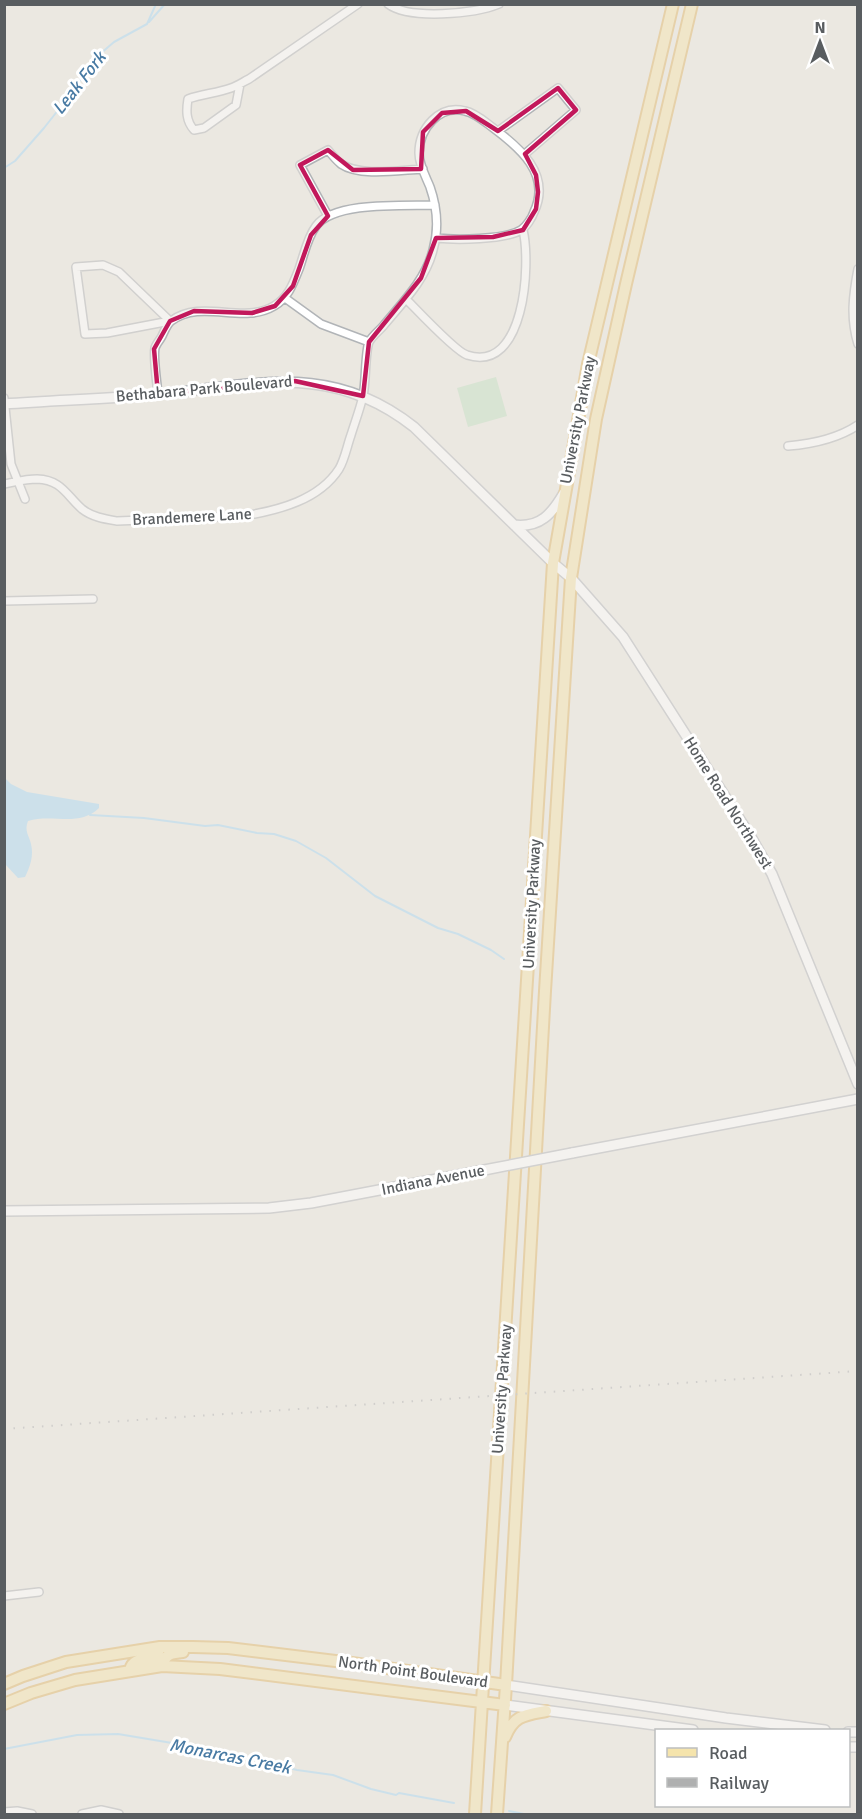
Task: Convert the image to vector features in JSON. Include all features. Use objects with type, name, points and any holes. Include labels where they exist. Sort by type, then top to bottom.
[{"type":"main road","name":"University Parkway","points":[[475,1815],[553,563],[588,364],[673,4]]},
{"type":"main road","name":"University Parkway","points":[[497,1815],[572,578],[596,419],[692,4]]},
{"type":"main road","name":"Bethabara Park Boulevard","points":[[5,402],[158,394],[264,382],[295,381],[324,385],[363,396],[394,411],[414,427],[553,563]]},
{"type":"main road","points":[[514,525],[530,526],[537,523],[556,506],[564,493]]},
{"type":"main road","name":"Home Road Northwest","points":[[553,563],[572,578],[622,637],[746,829],[772,874],[858,1084]]},
{"type":"main road","name":"Indiana Avenue","points":[[4,1211],[269,1208],[311,1203],[858,1099]]},
{"type":"main road","points":[[130,1670],[136,1660],[156,1657],[160,1647]]},
{"type":"main road","name":"North Point Boulevard","points":[[4,1684],[66,1662],[160,1647],[228,1648],[351,1663],[810,1729]]},
{"type":"main road","points":[[162,1666],[168,1654],[188,1651],[193,1647]]},
{"type":"main road","name":"North Point Boulevard","points":[[4,1704],[75,1680],[162,1666],[220,1669],[678,1729]]},
{"type":"main road","points":[[502,1746],[513,1722],[529,1714],[546,1711]]},
{"type":"street","points":[[240,84],[236,105],[204,128],[194,130],[189,125],[186,112],[188,99],[240,84],[358,4]]},
{"type":"street","points":[[388,4],[404,13],[425,14],[464,13],[500,4]]},
{"type":"street","points":[[498,131],[558,88],[576,110],[525,154]]},
{"type":"street","points":[[285,298],[321,324],[369,342],[425,272],[436,238],[435,205],[419,153],[423,132],[436,116],[442,113],[452,110],[466,111],[481,118],[516,144],[525,154],[536,175],[538,192],[536,209],[523,230],[526,265],[524,289],[514,329],[508,342],[493,355],[483,357],[463,354],[406,298]]},
{"type":"street","points":[[328,216],[300,165],[328,150],[340,163],[352,170],[423,169]]},
{"type":"street","points":[[170,321],[119,272],[103,265],[76,267],[85,333],[106,333],[170,321],[194,311],[252,313],[264,311],[285,298],[293,286],[311,235],[317,225],[328,216],[345,210],[363,208],[435,205]]},
{"type":"street","points":[[436,238],[493,237],[523,230]]},
{"type":"street","points":[[858,269],[852,322],[858,344]]},
{"type":"street","points":[[158,394],[154,349],[170,321]]},
{"type":"street","name":"Brandemere Lane","points":[[4,484],[34,479],[54,483],[68,492],[87,513],[117,521],[244,516],[258,514],[307,497],[319,491],[329,482],[341,463],[363,396],[369,342]]},
{"type":"street","points":[[5,402],[9,454],[17,482],[25,499]]},
{"type":"street","points":[[788,446],[818,442],[858,425]]},
{"type":"street","points":[[4,601],[93,599]]},
{"type":"street","points":[[4,1596],[39,1592]]},
{"type":"street","points":[[82,1815],[101,1810],[119,1815]]},
{"type":"street","points":[[4,1812],[17,1811],[32,1815]]},
{"type":"highlighted area","points":[[558,88],[576,110],[525,154],[536,175],[538,192],[536,209],[523,230],[493,237],[436,238],[421,278],[369,342],[363,396],[295,381],[158,394],[154,349],[170,321],[194,311],[252,313],[275,306],[293,286],[311,235],[328,216],[300,165],[328,150],[353,170],[421,169],[423,132],[442,113],[466,111],[498,131]]},
{"type":"green space","points":[[496,377],[507,416],[468,427],[457,388]]},
{"type":"water","points":[[4,777],[11,784],[27,792],[99,804],[99,808],[83,817],[28,821],[27,830],[32,853],[25,877],[18,878],[5,864]]},
{"type":"waterway","name":"Leak Fork","points":[[4,168],[15,161],[44,128],[74,90],[93,60],[114,42],[147,24],[156,4]]},
{"type":"waterway","points":[[149,22],[165,4]]},
{"type":"waterway","points":[[90,815],[144,818],[205,826],[218,825],[274,834],[296,841],[326,858],[375,896],[438,928],[458,934],[491,950],[504,959]]},
{"type":"waterway","name":"Monarcas Creek","points":[[4,1749],[77,1735],[118,1734],[220,1751],[297,1770],[333,1775],[371,1789],[396,1795],[399,1793],[454,1803]]},
{"type":"waterway","name":"Monarcas Creek","points":[[509,1811],[524,1814]]},
{"type":"railway","points":[[4,1429],[858,1371]]}]
